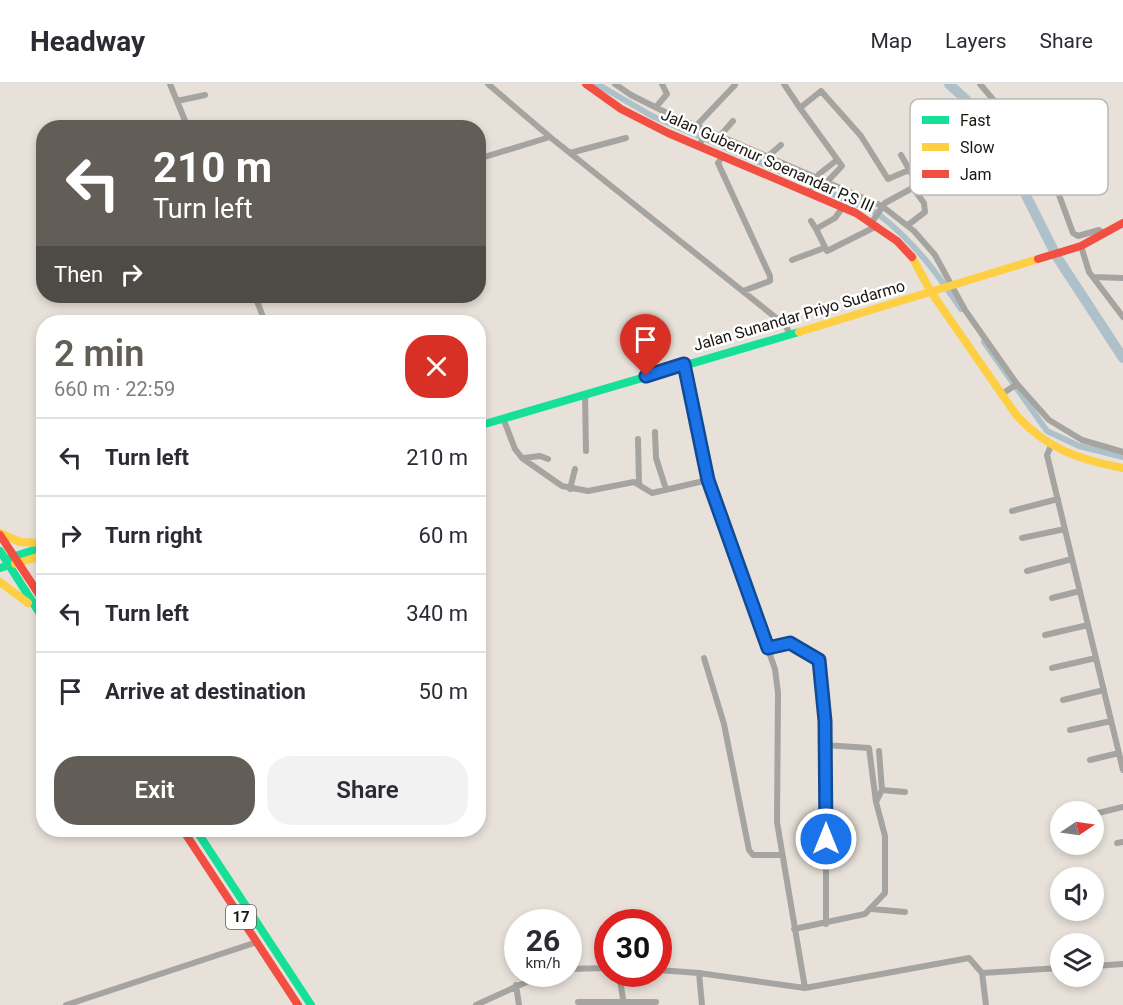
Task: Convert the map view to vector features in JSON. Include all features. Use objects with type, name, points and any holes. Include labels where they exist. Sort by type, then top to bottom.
[{"type":"main road","name":"Jalan Gubernur Soenandar P.S III","points":[[586,84],[621,110],[875,222],[911,255],[933,291],[1033,435],[1050,448],[1077,459],[1123,468]]},
{"type":"main road","name":"Jalan Sunandar Priyo Sudarmo","points":[[486,423],[1079,246],[1106,234],[1123,223]]},
{"type":"main road","points":[[0,534],[20,542],[36,544]]},
{"type":"main road","points":[[0,534],[10,561],[36,607]]},
{"type":"main road","points":[[0,568],[36,549]]},
{"type":"main road","points":[[0,550],[36,592]]},
{"type":"main road","points":[[10,561],[36,556]]},
{"type":"main road","points":[[0,582],[36,609]]},
{"type":"main road","name":"17","points":[[188,837],[298,1005]]},
{"type":"main road","name":"17","points":[[201,837],[311,1005]]},
{"type":"street","points":[[170,84],[185,120]]},
{"type":"street","points":[[488,84],[550,137],[785,325],[790,334]]},
{"type":"street","points":[[615,84],[707,132],[881,207],[908,225],[935,255],[950,286],[1016,385],[1055,426],[1082,440],[1123,452]]},
{"type":"street","points":[[656,107],[667,94],[662,84]]},
{"type":"street","points":[[784,84],[842,168],[826,183]]},
{"type":"street","points":[[980,84],[993,99]]},
{"type":"street","points":[[697,125],[735,85]]},
{"type":"street","points":[[800,108],[821,91],[824,92],[861,136],[888,178],[909,170],[902,155]]},
{"type":"street","points":[[177,101],[206,95]]},
{"type":"street","points":[[720,136],[733,121]]},
{"type":"street","points":[[700,144],[707,132]]},
{"type":"street","points":[[486,157],[550,137]]},
{"type":"street","points":[[570,153],[626,138]]},
{"type":"street","points":[[767,157],[781,146]]},
{"type":"street","points":[[723,156],[718,163],[770,276],[770,281],[742,291]]},
{"type":"street","points":[[809,192],[815,179],[837,160]]},
{"type":"street","points":[[811,221],[824,248],[829,251],[875,222],[881,207],[910,190]]},
{"type":"street","points":[[908,225],[925,212],[924,203],[918,195]]},
{"type":"street","points":[[1059,195],[1073,233],[1078,236],[1099,230],[1106,234]]},
{"type":"street","points":[[816,229],[835,218],[843,207]]},
{"type":"street","points":[[1079,246],[1093,277],[1123,318]]},
{"type":"street","points":[[792,260],[824,248]]},
{"type":"street","points":[[1093,277],[1123,278]]},
{"type":"street","points":[[684,364],[708,480],[768,648],[778,693],[775,789],[780,855],[805,988]]},
{"type":"street","points":[[1004,393],[1016,385]]},
{"type":"street","points":[[585,394],[586,451]]},
{"type":"street","points":[[503,418],[515,449],[522,458],[570,489],[588,491],[639,483]]},
{"type":"street","points":[[655,432],[656,458],[666,489]]},
{"type":"street","points":[[638,439],[639,483],[649,493],[708,480]]},
{"type":"street","points":[[1050,448],[1047,456],[1123,770]]},
{"type":"street","points":[[522,458],[540,456],[548,459]]},
{"type":"street","points":[[570,489],[575,469]]},
{"type":"street","points":[[1012,511],[1058,499]]},
{"type":"street","points":[[1022,538],[1065,528]]},
{"type":"street","points":[[1027,571],[1072,559]]},
{"type":"street","points":[[1052,598],[1080,591]]},
{"type":"street","points":[[1045,635],[1088,625]]},
{"type":"street","points":[[768,648],[790,643],[819,660],[825,745],[826,924]]},
{"type":"street","points":[[704,658],[724,724],[750,850],[753,855],[780,855]]},
{"type":"street","points":[[1052,668],[1096,658]]},
{"type":"street","points":[[1063,700],[1104,690]]},
{"type":"street","points":[[1070,730],[1111,721]]},
{"type":"street","points":[[794,929],[855,918],[875,908],[886,887],[885,836],[876,802],[870,749],[859,746],[825,745]]},
{"type":"street","points":[[876,802],[882,790],[879,751]]},
{"type":"street","points":[[1090,760],[1119,753]]},
{"type":"street","points":[[882,790],[905,792]]},
{"type":"street","points":[[1104,812],[1123,807]]},
{"type":"street","points":[[875,908],[905,912]]},
{"type":"street","points":[[66,1005],[258,942]]},
{"type":"street","points":[[672,971],[805,988],[969,958],[982,973],[986,1005]]},
{"type":"street","points":[[1104,966],[1123,964]]},
{"type":"street","points":[[982,973],[1050,969]]},
{"type":"street","points":[[699,973],[702,1005]]},
{"type":"street","points":[[477,1005],[512,987]]},
{"type":"street","points":[[516,987],[519,1005]]},
{"type":"street","points":[[621,987],[623,1004]]},
{"type":"street","points":[[578,1002],[623,1004],[656,1002]]},
{"type":"waterway","points":[[597,84],[652,116],[877,213],[923,257],[961,309]]},
{"type":"waterway","points":[[949,84],[965,99]]},
{"type":"waterway","points":[[1026,195],[1057,257],[1123,358]]},
{"type":"waterway","points":[[984,342],[1047,431],[1079,446],[1123,457]]},
{"type":"traffic: fast","points":[[486,424],[799,332]]},
{"type":"traffic: fast","points":[[9,558],[36,549]]},
{"type":"traffic: fast","points":[[0,551],[36,607]]},
{"type":"traffic: fast","points":[[0,568],[9,565]]},
{"type":"traffic: fast","points":[[201,837],[311,1005]]},
{"type":"traffic: slow","points":[[912,257],[931,292],[1017,416],[1052,445],[1078,457],[1123,468]]},
{"type":"traffic: slow","points":[[799,332],[1038,259]]},
{"type":"traffic: slow","points":[[0,533],[20,542],[36,543]]},
{"type":"traffic: slow","points":[[15,564],[36,557]]},
{"type":"traffic: slow","points":[[0,582],[28,603]]},
{"type":"traffic: jam","points":[[586,84],[621,109],[668,133],[856,213],[897,241],[912,257]]},
{"type":"traffic: jam","points":[[1038,259],[1081,246],[1123,223]]},
{"type":"traffic: jam","points":[[0,535],[36,590]]},
{"type":"traffic: jam","points":[[188,837],[298,1005]]},
{"type":"route","points":[[646,376],[684,364],[708,480],[768,648],[790,643],[816,656],[821,664],[825,721],[826,839]]}]
